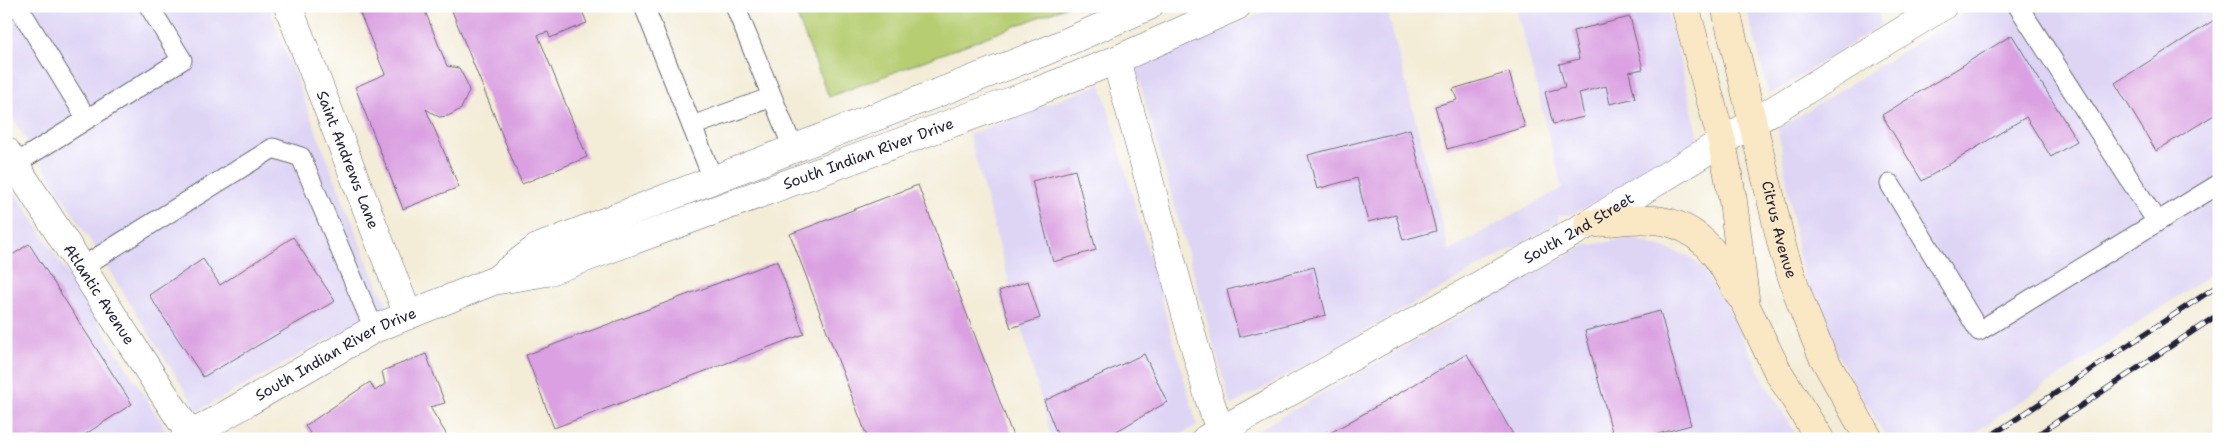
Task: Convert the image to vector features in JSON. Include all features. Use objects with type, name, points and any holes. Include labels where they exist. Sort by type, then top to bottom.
[{"type":"main road","points":[[1685,6],[1722,142],[1733,201],[1746,306]]},
{"type":"main road","name":"Citrus Avenue","points":[[1725,6],[1783,250],[1801,304],[1822,355],[1849,407],[1869,439]]},
{"type":"main road","points":[[1588,224],[1637,219],[1664,220],[1686,227],[1716,256],[1746,306],[1777,370],[1817,434]]},
{"type":"street","name":"Saint Andrews Lane","points":[[288,6],[408,315]]},
{"type":"street","name":"South Indian River Drive","points":[[493,281],[537,248],[1046,51],[1106,15],[1149,6]]},
{"type":"street","name":"South Indian River Drive","points":[[189,437],[374,329],[408,315],[493,281],[547,272],[1028,95],[1116,60],[1237,6]]},
{"type":"street","name":"South 2nd Street","points":[[1216,436],[1588,224],[1941,7]]},
{"type":"street","points":[[1116,60],[1206,389],[1216,436]]},
{"type":"street","name":"Atlantic Avenue","points":[[10,157],[82,266],[189,437]]},
{"type":"lane","points":[[18,6],[87,119]]},
{"type":"lane","points":[[10,157],[87,119],[182,60],[149,6]]},
{"type":"lane","points":[[644,6],[713,179]]},
{"type":"lane","points":[[735,6],[793,148]]},
{"type":"lane","points":[[2018,6],[2157,222]]},
{"type":"lane","points":[[692,126],[772,97]]},
{"type":"lane","points":[[82,266],[273,148],[302,157],[374,329]]},
{"type":"lane","points":[[1890,184],[1979,331],[2219,184]]},
{"type":"shaded area","points":[[6,6],[268,6],[365,257],[388,306],[198,411],[6,107]]},
{"type":"shaded area","points":[[1278,6],[1386,6],[1449,251],[1562,188],[1516,6],[1667,6],[1700,143],[1573,214],[1558,216],[1559,222],[1231,406],[1136,69]]},
{"type":"shaded area","points":[[1746,6],[1877,6],[1881,25],[1769,95]]},
{"type":"shaded area","points":[[1975,6],[2219,6],[2219,269],[1965,439],[1887,439],[1842,363],[1818,317],[1800,263],[1778,129]]},
{"type":"shaded area","points":[[1101,84],[1197,425],[1173,439],[1052,439],[969,135]]},
{"type":"shaded area","points":[[6,177],[166,430],[151,439],[6,439]]},
{"type":"shaded area","points":[[1631,238],[1689,256],[1702,268],[1735,317],[1745,343],[1765,383],[1799,439],[1242,439],[1584,246]]},
{"type":"green space","points":[[793,6],[1068,6],[829,97]]},
{"type":"building","points":[[357,6],[423,6],[447,66],[459,68],[469,91],[461,109],[448,116],[439,117],[426,109],[459,187],[403,209],[355,87],[385,74]]},
{"type":"building","points":[[450,6],[580,6],[587,23],[550,38],[548,32],[538,35],[587,157],[522,184]]},
{"type":"building","points":[[1630,17],[1643,69],[1629,72],[1635,98],[1610,104],[1606,86],[1579,93],[1584,117],[1553,124],[1545,92],[1565,87],[1559,64],[1579,59],[1573,31]]},
{"type":"building","points":[[2219,17],[2219,112],[2156,151],[2115,83]]},
{"type":"building","points":[[2012,35],[2077,141],[2051,157],[2026,117],[1922,181],[1882,115]]},
{"type":"building","points":[[1509,72],[1525,127],[1447,149],[1435,106],[1457,100],[1453,89]]},
{"type":"building","points":[[1410,129],[1436,231],[1403,240],[1396,215],[1368,222],[1357,178],[1317,189],[1308,155]]},
{"type":"building","points":[[1075,170],[1096,250],[1053,262],[1032,181]]},
{"type":"building","points":[[918,185],[1014,439],[868,439],[790,234]]},
{"type":"building","points":[[293,237],[335,301],[203,377],[149,295],[203,259],[220,285]]},
{"type":"building","points":[[29,244],[132,404],[78,439],[6,439],[6,259]]},
{"type":"building","points":[[777,261],[804,334],[554,428],[526,355]]},
{"type":"building","points":[[1314,267],[1326,315],[1239,337],[1227,290]]},
{"type":"building","points":[[1028,281],[1040,318],[1011,328],[999,291]]},
{"type":"building","points":[[1660,311],[1691,425],[1639,439],[1614,439],[1585,331]]},
{"type":"building","points":[[426,354],[445,403],[430,407],[449,439],[303,439],[310,433],[305,426],[370,382],[375,391],[385,384],[382,371]]},
{"type":"building","points":[[1144,354],[1167,402],[1103,439],[1059,439],[1044,401]]},
{"type":"building","points":[[1467,354],[1515,438],[1320,439]]},
{"type":"railway","points":[[1986,439],[2219,285]]},
{"type":"railway","points":[[2031,439],[2219,314]]}]
